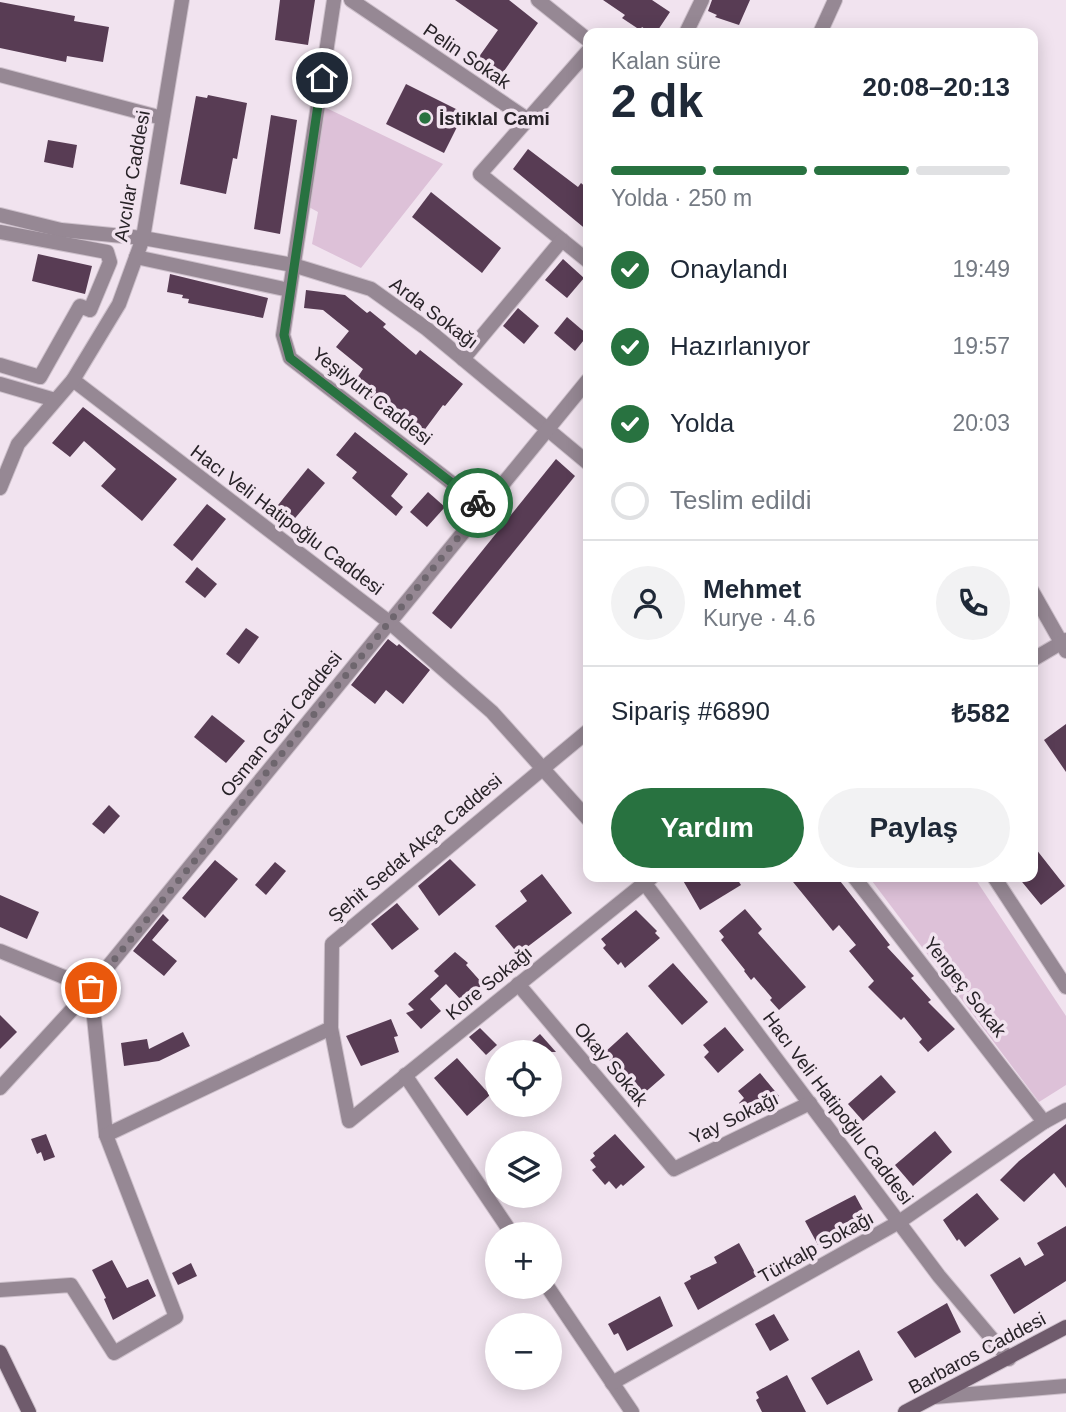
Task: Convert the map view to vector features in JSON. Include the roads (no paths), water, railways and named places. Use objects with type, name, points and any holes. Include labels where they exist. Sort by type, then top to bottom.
[{"type":"street","name":"Avcılar Caddesi","points":[[0,488],[18,444],[73,380],[119,304],[143,238],[182,0]]},
{"type":"street","name":"Yeşilyurt Caddesi","points":[[334,0],[289,290],[284,335],[290,358],[483,507]]},
{"type":"street","name":"Pelin Sokak","points":[[351,0],[527,120]]},
{"type":"street","points":[[538,0],[583,36]]},
{"type":"street","points":[[688,28],[702,0]]},
{"type":"street","points":[[822,28],[835,0]]},
{"type":"street","points":[[583,57],[480,174],[583,257]]},
{"type":"street","points":[[0,75],[163,118]]},
{"type":"street","name":"Arda Sokağı","points":[[0,215],[61,230],[143,238],[293,265],[371,289],[463,359],[583,459]]},
{"type":"street","points":[[0,232],[107,252],[110,262],[90,310],[80,306],[40,377],[0,365]]},
{"type":"street","points":[[463,359],[562,240]]},
{"type":"street","points":[[136,257],[289,290]]},
{"type":"street","name":"Hacı Veli Hatipoğlu Caddesi","points":[[73,380],[389,622],[492,712],[583,812]]},
{"type":"street","points":[[0,384],[55,400]]},
{"type":"street","name":"Osman Gazi Caddesi","points":[[0,1088],[91,988],[583,386]]},
{"type":"street","points":[[1038,601],[1064,645],[1038,657]]},
{"type":"street","name":"Şehit Sedat Akça Caddesi","points":[[349,1121],[331,1028],[332,944],[583,735]]},
{"type":"street","name":"Kore Sokağı","points":[[349,1121],[641,882]]},
{"type":"street","name":"Hacı Veli Hatipoğlu Caddesi","points":[[649,882],[939,1276],[1009,1359]]},
{"type":"street","name":"Yengeç Sokak","points":[[858,882],[1044,1122]]},
{"type":"street","points":[[997,882],[1066,987]]},
{"type":"street","points":[[0,951],[91,988],[106,1135],[176,1317],[114,1353],[71,1285],[0,1290]]},
{"type":"street","name":"Okay Sokak","points":[[518,984],[674,1169]]},
{"type":"street","points":[[106,1135],[331,1028]]},
{"type":"street","points":[[405,1075],[504,1222]]},
{"type":"street","name":"Yay Sokağı","points":[[674,1169],[810,1103]]},
{"type":"street","name":"Türkalp Sokağı","points":[[612,1383],[900,1222],[1044,1122],[1066,1110]]},
{"type":"street","points":[[556,1299],[632,1412]]},
{"type":"street","name":"Barbaros Caddesi","points":[[905,1412],[1066,1327]]},
{"type":"street","points":[[0,1352],[29,1412]]},
{"type":"street","points":[[934,1397],[1066,1386]]},
{"type":"place","name":"İstiklal Cami","points":[[425,118]]}]
